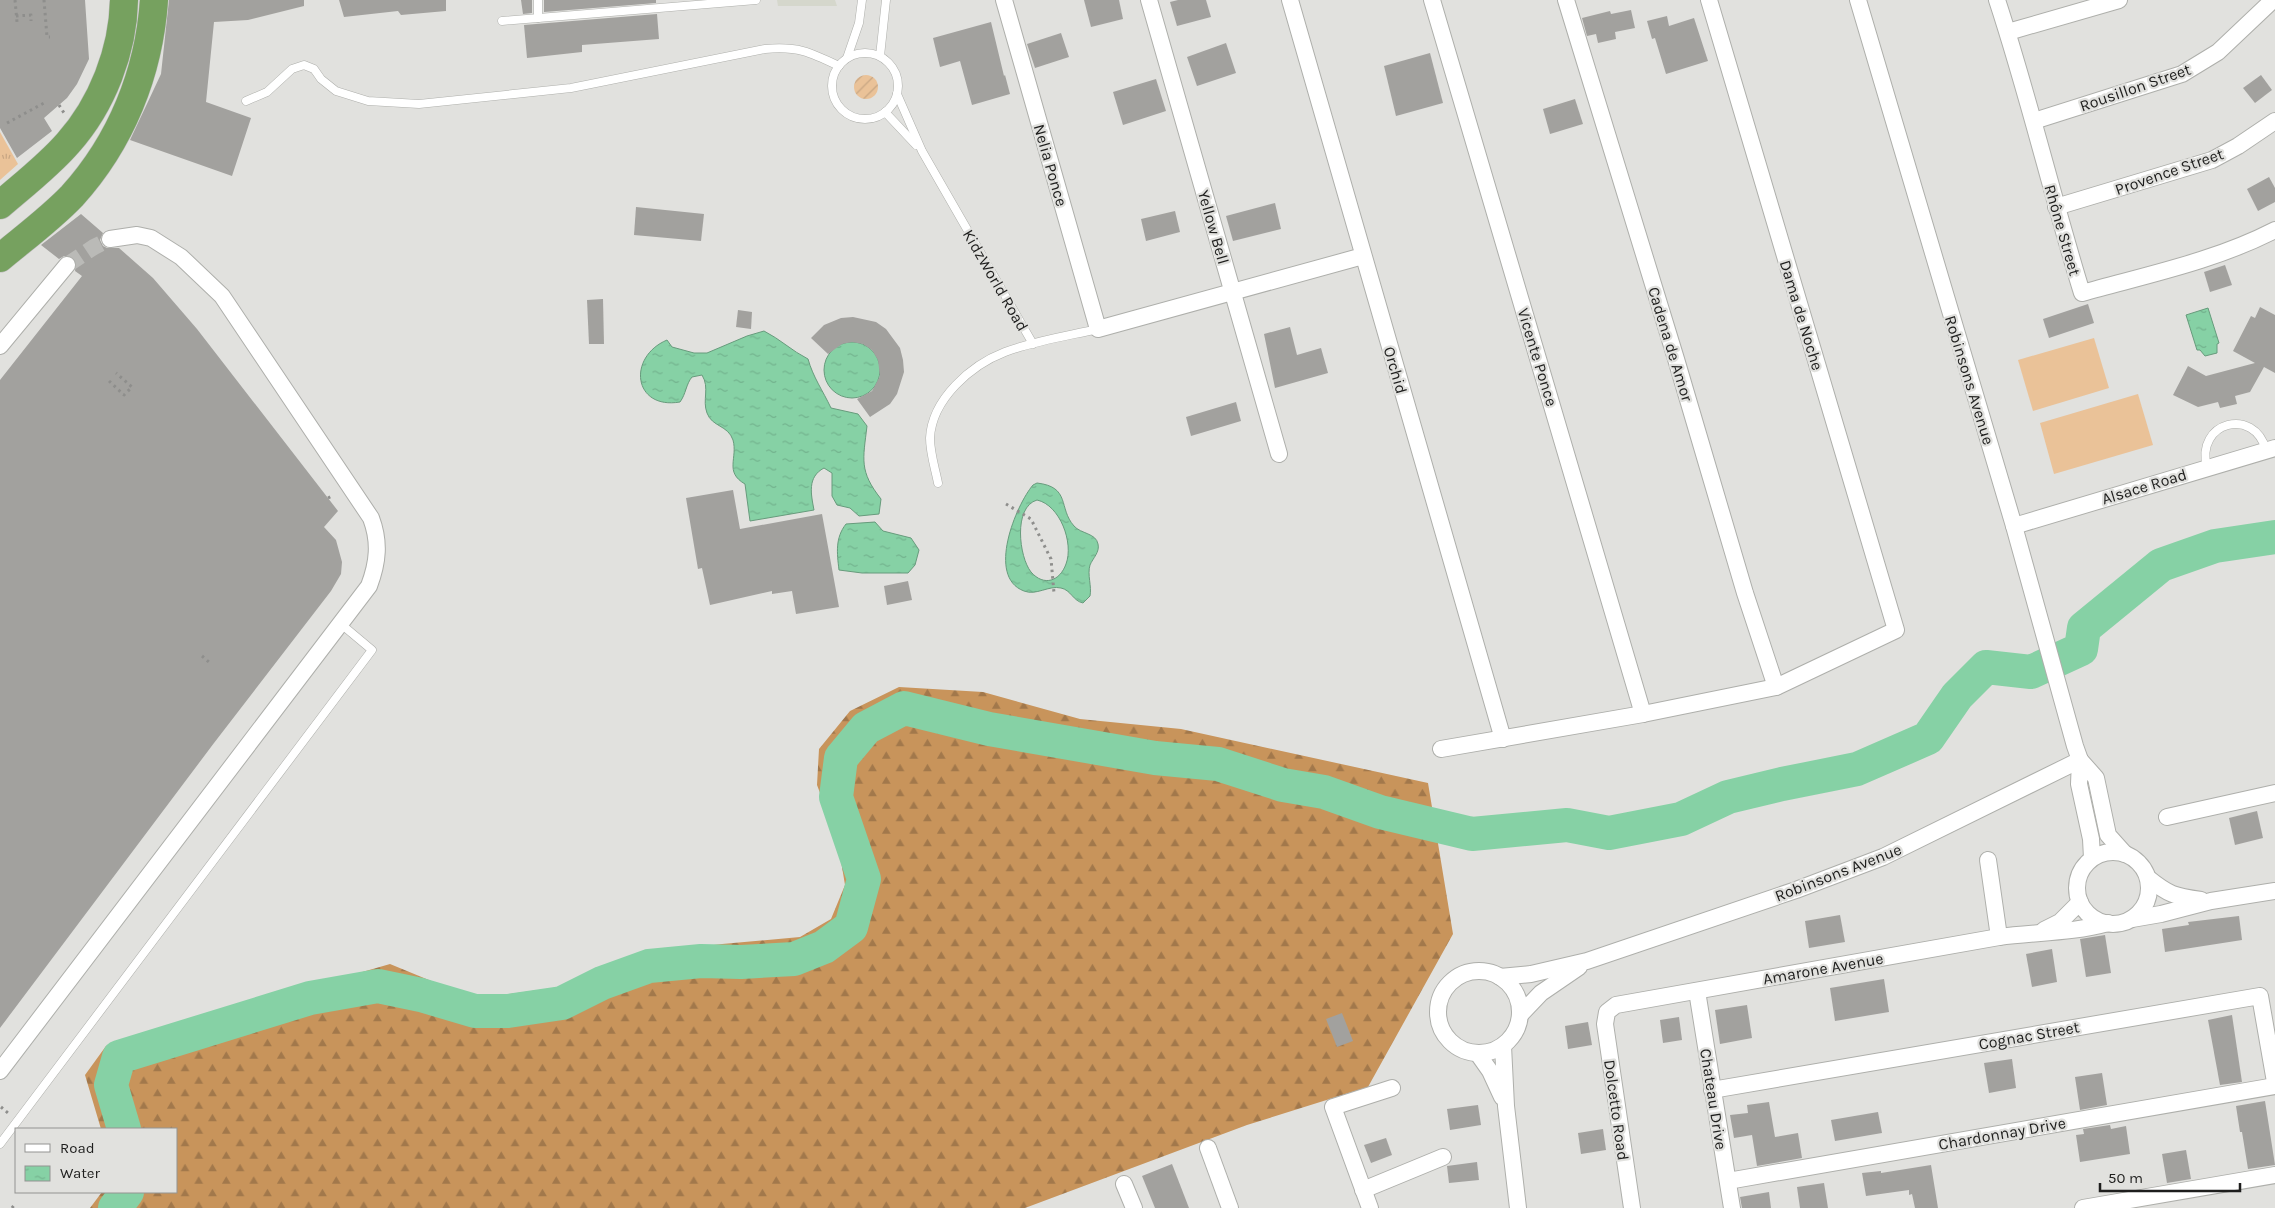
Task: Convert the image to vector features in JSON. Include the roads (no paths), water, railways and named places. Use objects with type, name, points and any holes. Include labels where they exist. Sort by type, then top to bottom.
[{"type":"highway","points":[[0,205],[56,156],[88,116],[104,86],[117,50],[121,34],[124,0]]},
{"type":"highway","points":[[0,258],[72,196],[110,145],[127,114],[139,81],[150,39],[154,0]]},
{"type":"street","name":"Nelia Ponce","points":[[1004,0],[1098,329]]},
{"type":"street","name":"Yellow Bell","points":[[1149,0],[1279,454]]},
{"type":"street","name":"Orchid","points":[[1290,0],[1503,739]]},
{"type":"street","name":"Vicente Ponce","points":[[1432,0],[1644,714]]},
{"type":"street","name":"Cadena de Amor","points":[[1566,0],[1676,359],[1745,593],[1776,687]]},
{"type":"street","name":"Dama de Noche","points":[[1709,0],[1896,630],[1776,687]]},
{"type":"street","name":"Robinsons Avenue","points":[[1858,0],[2014,526],[2077,753],[2078,784],[2091,839],[2092,858]]},
{"type":"street","name":"Rhône Street","points":[[1997,0],[2034,121],[2056,207],[2082,293],[2215,256],[2252,242],[2275,230]]},
{"type":"street","points":[[2008,32],[2119,0]]},
{"type":"street","name":"Rousillon Street","points":[[2034,121],[2182,74],[2218,52],[2273,0]]},
{"type":"street","name":"Provence Street","points":[[2056,207],[2212,160],[2238,146],[2275,121]]},
{"type":"street","points":[[0,1071],[341,624],[369,586],[376,568],[378,549],[376,532],[371,518],[222,296],[181,257],[151,238],[138,235],[110,239]]},
{"type":"street","points":[[1098,329],[1364,256]]},
{"type":"street","points":[[0,346],[68,265]]},
{"type":"street","name":"Alsace Road","points":[[2014,526],[2271,449]]},
{"type":"street","points":[[1440,750],[1644,714],[1776,687]]},
{"type":"street","name":"Robinsons Avenue","points":[[2077,753],[2096,778],[2108,835],[2125,854]]},
{"type":"street","name":"Robinsons Avenue","points":[[1500,977],[1531,974],[1587,961],[1796,890],[1883,857],[2077,753]]},
{"type":"street","points":[[2167,817],[2275,793]]},
{"type":"street","points":[[2132,919],[2147,901],[2149,890],[2148,878],[2143,867],[2135,859],[2114,851],[2102,853],[2092,858],[2084,867],[2079,878],[2080,902],[2087,912],[2097,920],[2108,923],[2120,923],[2211,901],[2275,891]]},
{"type":"street","points":[[1988,860],[1999,937]]},
{"type":"street","points":[[2148,878],[2167,893],[2180,897],[2211,901]]},
{"type":"street","name":"Amarone Avenue","points":[[2042,931],[2060,922],[2080,902]]},
{"type":"street","name":"Amarone Avenue","points":[[1607,1012],[1616,1005],[1999,937],[2042,931],[2065,932],[2108,923]]},
{"type":"street","name":"Robinsons Avenue","points":[[1520,1015],[1542,993],[1587,961]]},
{"type":"street","points":[[1474,972],[1487,972],[1500,977],[1509,984],[1519,1004],[1520,1015],[1512,1038],[1503,1046],[1491,1052],[1478,1054],[1465,1051],[1453,1044],[1444,1034],[1439,1022],[1438,1008],[1442,995],[1450,984],[1461,976],[1474,972]]},
{"type":"street","name":"Chateau Drive","points":[[1697,991],[1732,1208]]},
{"type":"street","name":"Cognac Street","points":[[1712,1090],[2260,996],[2275,1084]]},
{"type":"street","name":"Dolcetto Road","points":[[1607,1012],[1605,1024],[1632,1208]]},
{"type":"street","points":[[1503,1046],[1506,1106],[1518,1208]]},
{"type":"street","points":[[1478,1054],[1490,1071],[1506,1106]]},
{"type":"street","name":"Chardonnay Drive","points":[[1728,1180],[2275,1084]]},
{"type":"street","points":[[1370,1208],[1333,1107],[1392,1088]]},
{"type":"street","points":[[1208,1148],[1230,1208]]},
{"type":"street","points":[[1363,1190],[1443,1157]]},
{"type":"street","points":[[2083,1208],[2275,1175]]},
{"type":"street","points":[[1124,1184],[1134,1208]]},
{"type":"lane","points":[[538,0],[538,18]]},
{"type":"lane","points":[[502,21],[756,0]]},
{"type":"lane","points":[[846,58],[863,53],[880,56],[889,63],[895,72],[898,83],[897,94],[893,104],[885,112],[876,117],[855,118],[838,105],[834,96],[832,85],[834,75],[846,58],[859,23],[862,0]]},
{"type":"lane","points":[[880,56],[886,0]]},
{"type":"lane","points":[[246,101],[267,92],[292,69],[304,65],[314,69],[321,79],[336,91],[368,101],[419,104],[571,88],[765,49],[788,47],[809,52],[839,66]]},
{"type":"lane","name":"KidzWorld Road","points":[[897,94],[922,151],[1033,344],[1005,352],[983,363],[960,381],[944,400],[933,422],[930,436],[930,449],[938,483]]},
{"type":"lane","name":"KidzWorld Road","points":[[885,112],[922,151]]},
{"type":"lane","points":[[1033,344],[1098,329]]},
{"type":"lane","points":[[2207,467],[2205,449],[2208,441],[2220,428],[2229,425],[2237,424],[2253,429],[2271,449]]},
{"type":"lane","points":[[0,1144],[372,650],[341,624]]},
{"type":"water","points":[[2208,308],[2219,343],[2217,344],[2217,353],[2205,356],[2200,350],[2197,350],[2186,315]]},
{"type":"water","points":[[764,331],[808,359],[815,378],[831,408],[858,414],[867,426],[864,465],[869,481],[881,499],[879,514],[859,516],[850,508],[837,505],[832,496],[832,473],[824,468],[815,476],[811,486],[814,510],[750,521],[745,484],[735,475],[733,470],[733,440],[728,431],[709,418],[705,403],[706,389],[702,375],[692,377],[680,402],[664,402],[653,398],[645,390],[641,380],[641,369],[646,358],[654,348],[667,340],[672,347],[694,353],[707,353]]},
{"type":"water","points":[[847,342],[857,342],[872,350],[878,359],[880,370],[878,381],[872,390],[857,398],[847,398],[836,393],[829,386],[824,375],[824,365],[829,354],[836,347]]},
{"type":"water","points":[[1037,483],[1048,485],[1055,489],[1062,499],[1069,519],[1074,526],[1097,540],[1098,550],[1089,569],[1090,596],[1083,603],[1061,588],[1056,587],[1033,592],[1024,591],[1013,583],[1007,571],[1008,540],[1019,508],[1033,485]],"holes":[[[1037,500],[1045,503],[1052,509],[1063,526],[1068,546],[1066,564],[1060,575],[1046,581],[1036,577],[1031,572],[1021,544],[1021,522],[1024,512],[1029,504]]]},
{"type":"water","points":[[875,522],[883,531],[911,538],[919,550],[915,565],[908,573],[862,573],[839,570],[837,552],[838,540],[842,529],[846,524]]},
{"type":"waterway","points":[[124,1128],[111,1085],[119,1057],[310,998],[378,986],[421,995],[475,1011],[508,1011],[562,1003],[602,983],[649,966],[701,961],[741,962],[794,959],[824,947],[851,927],[864,879],[836,797],[841,758],[866,728],[904,708],[989,729],[1155,758],[1218,764],[1283,785],[1324,792],[1380,812],[1472,834],[1567,825],[1609,833],[1681,819],[1728,797],[1857,769],[1928,738],[1957,696],[1986,667],[2031,672],[2081,649],[2084,628],[2161,565],[2215,546],[2275,537]]},
{"type":"waterway","points":[[115,1208],[126,1193]]},
{"type":"tunnel","points":[[67,265],[110,239]]}]
